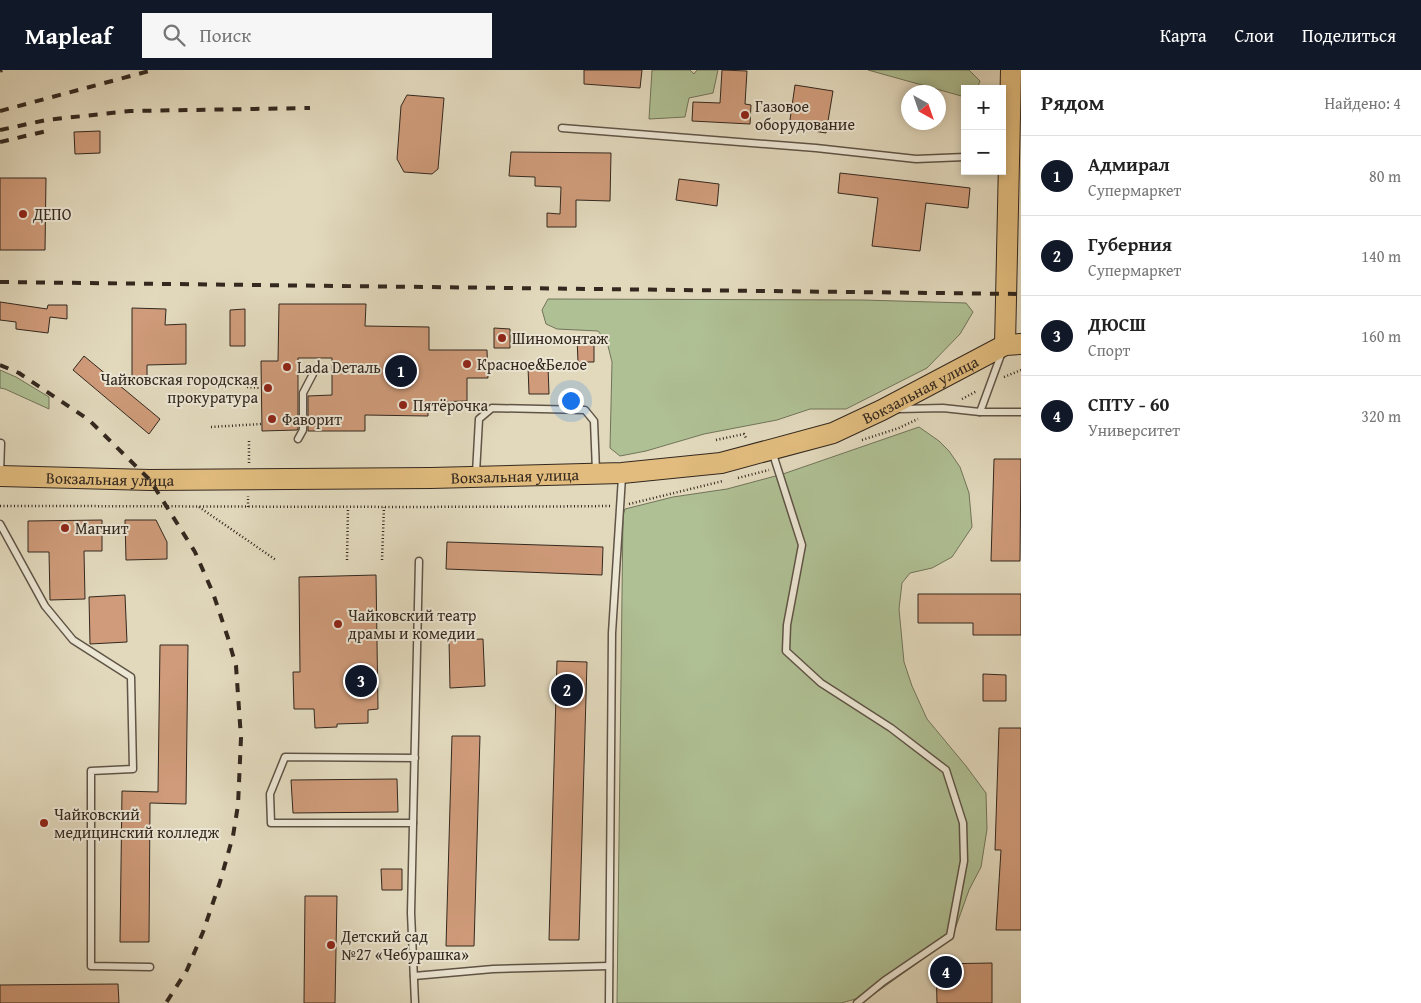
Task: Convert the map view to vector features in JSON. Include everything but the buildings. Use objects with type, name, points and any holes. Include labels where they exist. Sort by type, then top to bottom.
[{"type":"main road","points":[[1009,73],[1006,156],[1013,345]]},
{"type":"main road","name":"Вокзальная улица","points":[[0,476],[150,480],[476,477],[622,473],[722,463],[833,433],[1013,345]]},
{"type":"lane","points":[[562,128],[816,148],[916,159],[961,157]]},
{"type":"lane","points":[[980,412],[1013,345]]},
{"type":"lane","points":[[298,439],[303,430],[303,393],[313,374]]},
{"type":"lane","points":[[476,477],[479,419],[492,408],[585,410],[594,422],[596,474]]},
{"type":"lane","points":[[882,410],[943,408],[980,412],[1021,412]]},
{"type":"lane","points":[[0,476],[1,443]]},
{"type":"lane","points":[[772,450],[802,545],[786,625],[786,651],[822,683],[891,728],[946,770],[963,823],[964,861],[950,936],[857,1003]]},
{"type":"lane","points":[[610,1003],[612,633],[622,473]]},
{"type":"lane","points":[[0,524],[45,606],[73,640],[131,677],[134,769],[91,771],[91,966],[150,967]]},
{"type":"lane","points":[[415,1003],[411,913],[420,561]]},
{"type":"lane","points":[[413,823],[271,823],[270,794],[285,757],[415,758]]},
{"type":"lane","points":[[414,976],[493,969],[609,966]]},
{"type":"path","points":[[247,387],[261,388]]},
{"type":"path","points":[[211,427],[261,424]]},
{"type":"path","points":[[198,506],[276,560]]},
{"type":"path","points":[[382,560],[384,507]]},
{"type":"path","points":[[347,560],[348,508]]},
{"type":"green space","points":[[652,70],[690,70],[694,74],[697,70],[718,70],[713,93],[689,98],[685,117],[649,119]]},
{"type":"green space","points":[[868,70],[969,70],[980,81],[978,85],[961,85],[961,96],[946,92],[946,85],[922,85]]},
{"type":"green space","points":[[548,299],[863,300],[966,303],[973,312],[960,334],[927,368],[846,409],[810,409],[777,420],[704,434],[646,451],[620,456],[610,448],[612,362],[607,342],[598,331],[557,329],[546,324],[542,310]]},
{"type":"green space","points":[[0,370],[16,377],[49,397],[49,409],[0,388]]},
{"type":"green space","points":[[919,427],[939,441],[960,467],[969,493],[972,527],[952,557],[932,568],[910,573],[902,583],[899,609],[904,662],[912,686],[927,719],[986,793],[987,829],[981,867],[969,890],[954,932],[940,947],[874,994],[841,1003],[617,1003],[623,515],[625,509],[673,497],[727,489],[783,474]]},
{"type":"railway","points":[[0,111],[153,70]]},
{"type":"railway","points":[[0,130],[46,120],[130,111],[310,108]]},
{"type":"railway","points":[[0,142],[51,130]]},
{"type":"railway","points":[[0,282],[1021,294]]},
{"type":"railway","points":[[0,365],[19,373],[89,420],[150,480],[195,552],[213,593],[236,666],[241,738],[238,805],[233,836],[203,932],[187,970],[166,1003]]},
{"type":"place","name":"Газовое оборудование","points":[[745,115]]},
{"type":"place","name":"ДЕПО","points":[[23,214]]},
{"type":"place","name":"Шиномонтаж","points":[[502,338]]},
{"type":"place","name":"Красное&Белое","points":[[467,364]]},
{"type":"place","name":"Lada Dеталь","points":[[287,367]]},
{"type":"place","name":"Адмирал","points":[[401,371]]},
{"type":"place","name":"Чайковская городская прокуратура","points":[[268,388]]},
{"type":"place","name":"Пятёрочка","points":[[403,405]]},
{"type":"place","name":"Фаворит","points":[[272,419]]},
{"type":"place","name":"Магнит","points":[[65,528]]},
{"type":"place","name":"Чайковский театр драмы и комедии","points":[[338,624]]},
{"type":"place","name":"ДЮСШ","points":[[361,681]]},
{"type":"place","name":"Губерния","points":[[567,690]]},
{"type":"place","name":"Чайковский медицинский колледж","points":[[44,823]]},
{"type":"place","name":"Детский сад №27 «Чебурашка»","points":[[331,945]]},
{"type":"place","name":"СПТУ - 60","points":[[946,972]]}]
